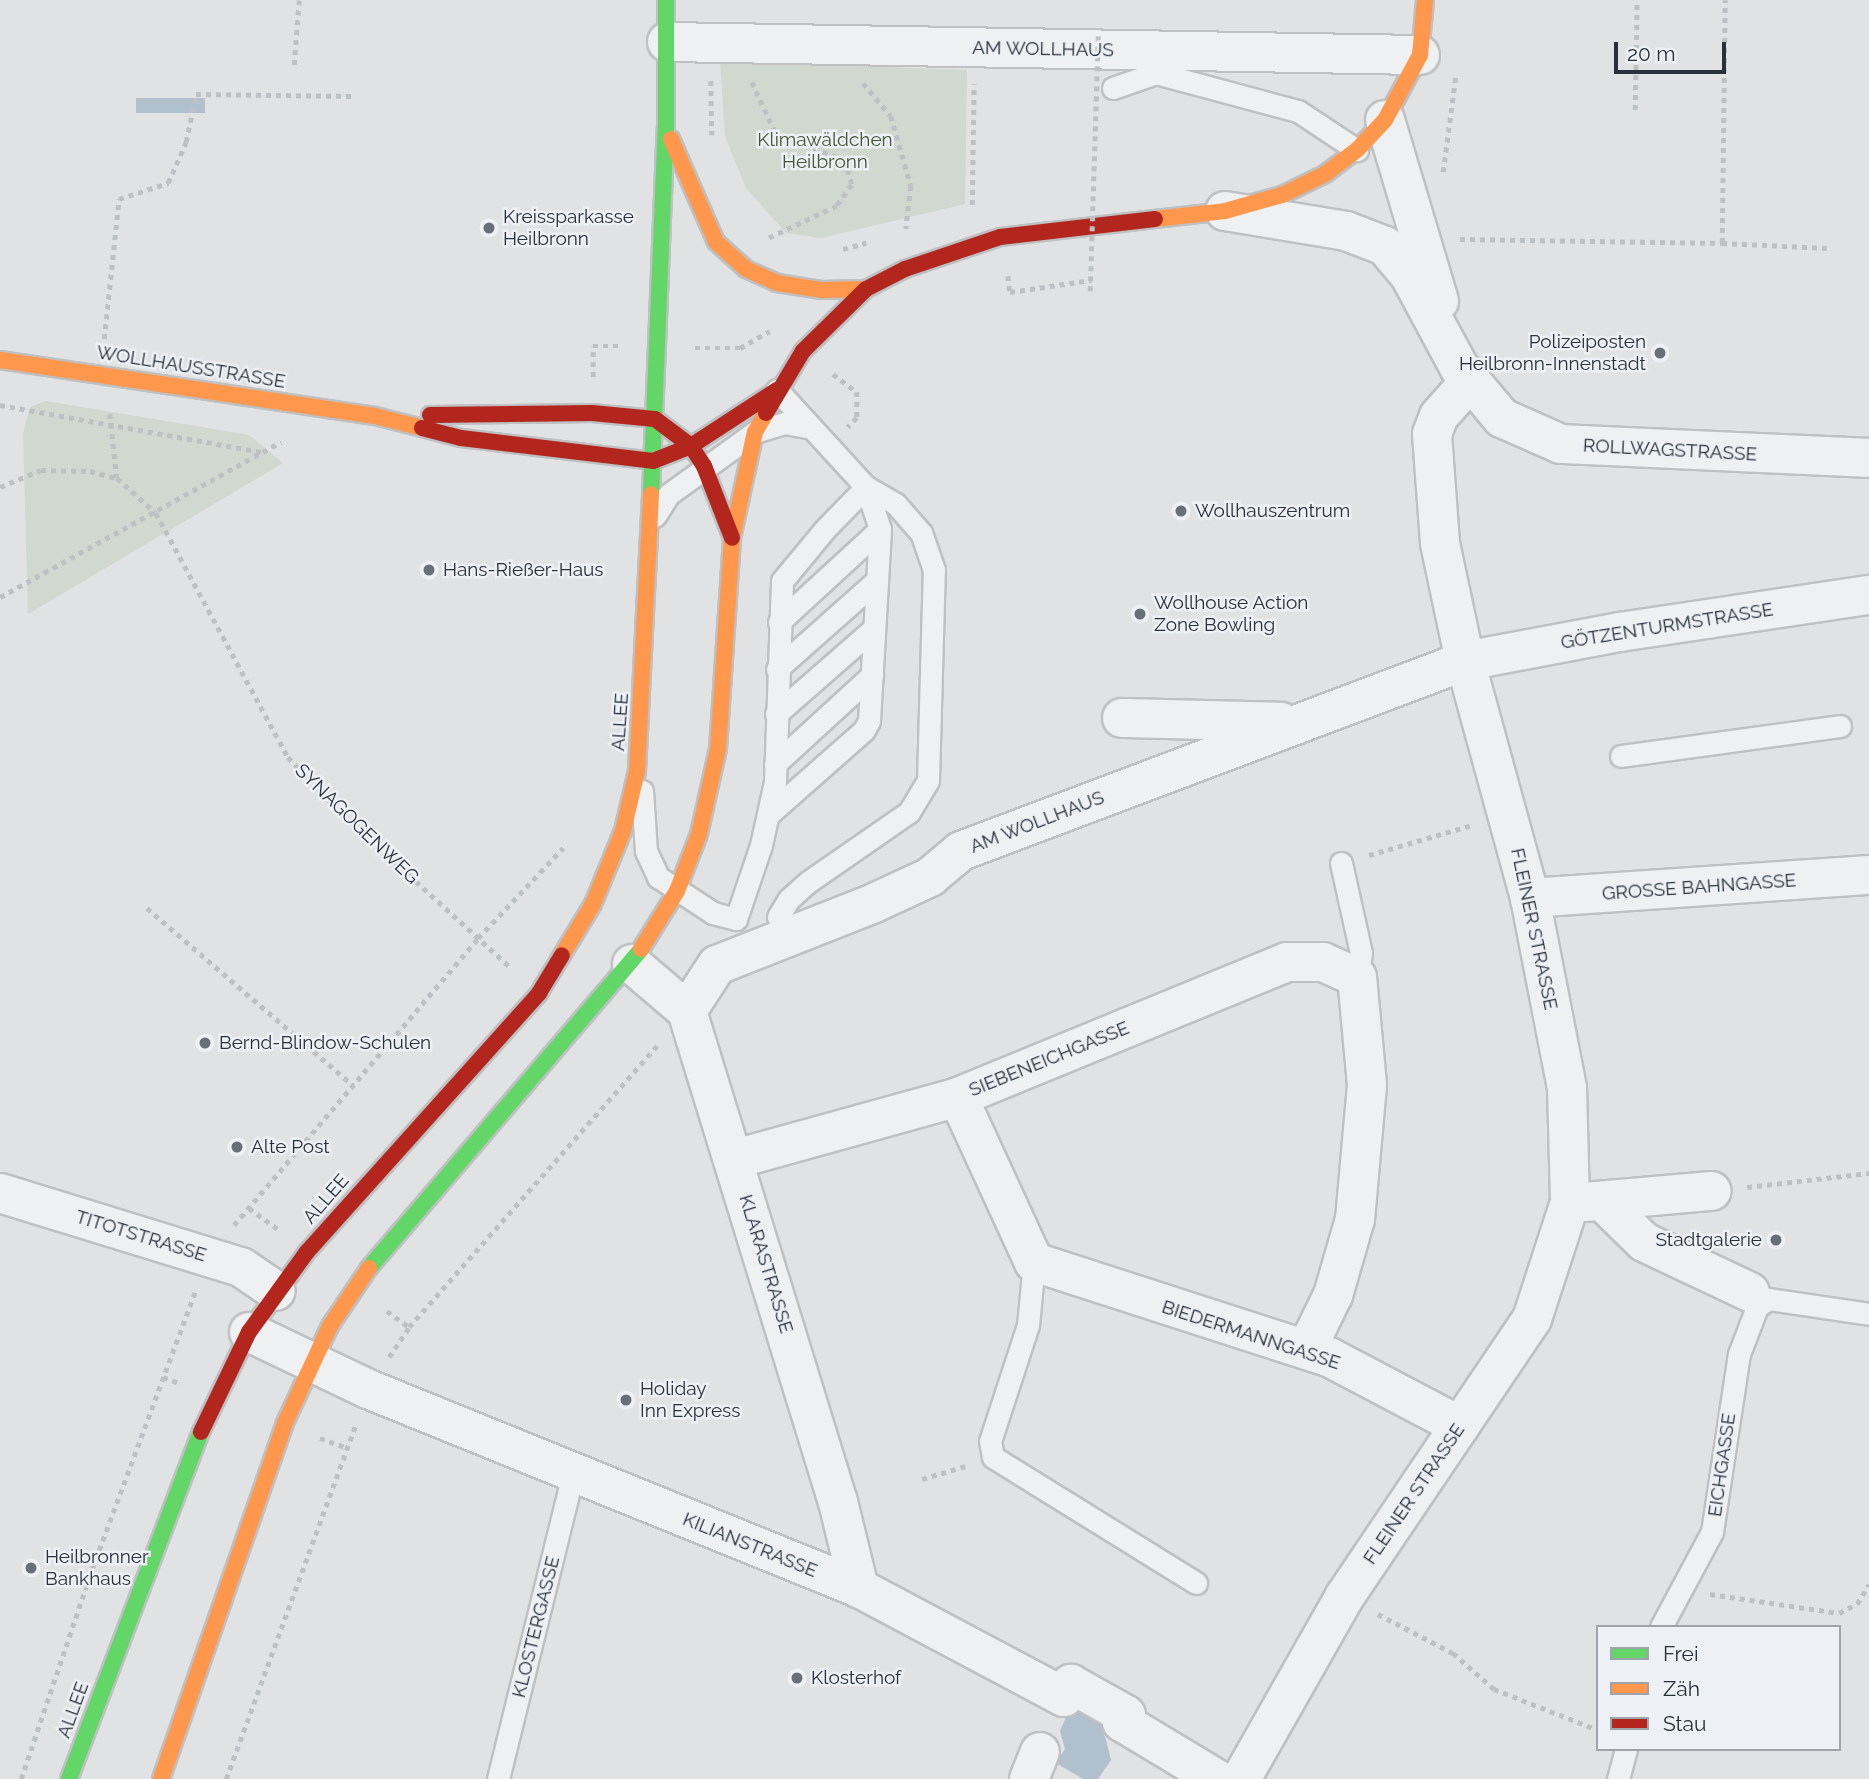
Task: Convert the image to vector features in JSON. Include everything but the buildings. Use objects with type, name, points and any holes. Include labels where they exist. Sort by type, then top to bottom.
[{"type":"main road","points":[[652,521],[666,127],[666,0]]},
{"type":"main road","points":[[162,1779],[284,1425],[311,1361],[380,1251],[632,964],[677,891],[699,834],[718,749],[732,538],[755,432],[777,390],[803,351],[866,289],[905,269],[1000,236],[1225,211],[1282,195],[1325,174],[1357,150],[1385,120],[1420,55],[1425,0]]},
{"type":"main road","points":[[666,127],[716,242],[746,269],[777,283],[822,290],[866,289]]},
{"type":"main road","name":"WOLLHAUSSTRASSE","points":[[0,360],[375,416],[461,438],[653,461]]},
{"type":"main road","points":[[653,461],[691,446],[777,390]]},
{"type":"main road","name":"WOLLHAUSSTRASSE","points":[[375,416],[592,413],[655,419]]},
{"type":"main road","points":[[655,419],[691,446],[704,466],[732,538]]},
{"type":"main road","name":"ALLEE","points":[[69,1779],[194,1447],[249,1332],[276,1291],[539,993],[569,947],[607,873],[623,831],[637,771],[652,521]]},
{"type":"street","name":"AM WOLLHAUS","points":[[667,42],[1420,55]]},
{"type":"street","name":"ROLLWAGSTRASSE","points":[[1385,120],[1464,374]]},
{"type":"street","name":"ROLLWAGSTRASSE","points":[[1225,211],[1346,231],[1385,246],[1410,276],[1464,374],[1502,418],[1561,444],[1869,458]]},
{"type":"street","points":[[1464,374],[1439,416],[1432,434],[1440,543],[1465,661]]},
{"type":"street","name":"GÖTZENTURMSTRASSE","points":[[1465,661],[1620,632],[1869,595]]},
{"type":"street","name":"AM WOLLHAUS","points":[[687,1011],[717,965],[874,903],[930,877],[961,851],[1465,661]]},
{"type":"street","name":"FLEINER STRASSE","points":[[1241,1779],[1345,1596],[1531,1319],[1586,1202],[1530,898],[1465,661]]},
{"type":"street","name":"AM WOLLHAUS","points":[[1122,718],[1300,723]]},
{"type":"street","name":"GROSSE BAHNGASSE","points":[[1530,898],[1869,875]]},
{"type":"street","name":"SIEBENEICHGASSE","points":[[735,1159],[958,1097],[1287,962],[1323,962],[1357,977]]},
{"type":"street","points":[[632,964],[687,1011]]},
{"type":"street","points":[[1306,1350],[1333,1294],[1355,1219],[1367,1085],[1357,977]]},
{"type":"street","name":"KLARASTRASSE","points":[[687,1011],[735,1159],[834,1489],[859,1588]]},
{"type":"street","points":[[958,1097],[1034,1262]]},
{"type":"street","points":[[1586,1202],[1712,1191]]},
{"type":"street","name":"TITOTSTRASSE","points":[[0,1193],[241,1267],[276,1291]]},
{"type":"street","points":[[1586,1202],[1644,1242],[1759,1296]]},
{"type":"street","name":"BIEDERMANNGASSE","points":[[1034,1262],[1306,1350],[1460,1426]]},
{"type":"street","name":"KILIANSTRASSE","points":[[249,1332],[573,1474],[859,1588],[1064,1697],[1071,1684],[1126,1715],[1122,1722],[1217,1779]]},
{"type":"lane","points":[[1113,88],[1156,73],[1298,111],[1357,150]]},
{"type":"lane","points":[[777,390],[866,487],[896,504],[922,533],[934,570],[928,780],[909,812],[808,882],[789,899],[778,917]]},
{"type":"lane","points":[[652,521],[669,494],[704,466],[755,432],[783,423],[811,428]]},
{"type":"lane","points":[[770,813],[864,730],[872,707],[873,629],[880,528],[866,487]]},
{"type":"lane","points":[[637,771],[645,803],[646,851],[658,877],[713,913],[736,919],[770,813],[775,764],[779,622],[785,573],[866,487]]},
{"type":"lane","points":[[779,622],[880,528]]},
{"type":"lane","points":[[777,669],[876,581]]},
{"type":"lane","points":[[776,715],[873,629]]},
{"type":"lane","points":[[775,764],[872,675]]},
{"type":"lane","points":[[1621,756],[1840,726]]},
{"type":"lane","points":[[1341,863],[1361,953],[1357,977]]},
{"type":"lane","points":[[1034,1262],[1028,1325],[990,1441],[993,1457],[1196,1583]]},
{"type":"lane","points":[[1759,1296],[1869,1314]]},
{"type":"lane","name":"EICHGASSE","points":[[1662,1625],[1712,1532],[1739,1354],[1759,1296]]},
{"type":"lane","name":"KLOSTERGASSE","points":[[498,1779],[573,1474]]},
{"type":"lane","points":[[1618,1779],[1625,1751]]},
{"type":"path","points":[[294,65],[299,0]]},
{"type":"path","points":[[1635,110],[1637,0]]},
{"type":"path","points":[[1722,243],[1725,0]]},
{"type":"path","points":[[1090,291],[1098,34]]},
{"type":"path","points":[[752,44],[752,88],[776,134],[845,160],[852,185],[836,206],[768,239]]},
{"type":"path","points":[[832,46],[891,116],[911,186],[905,233]]},
{"type":"path","points":[[972,217],[975,47]]},
{"type":"path","points":[[1404,188],[1442,176],[1459,55],[1420,55]]},
{"type":"path","points":[[100,375],[119,200],[168,183],[186,142],[195,94],[355,96]]},
{"type":"path","points":[[1457,228],[1461,241],[1722,243],[1827,248]]},
{"type":"path","points":[[1086,261],[1098,259]]},
{"type":"path","points":[[995,279],[1021,274]]},
{"type":"path","points":[[1008,276],[1010,292],[1091,280]]},
{"type":"path","points":[[803,351],[857,392],[857,418],[831,446]]},
{"type":"path","points":[[831,373],[841,365]]},
{"type":"path","points":[[0,487],[41,470],[90,471],[117,478],[109,424],[116,377]]},
{"type":"path","points":[[0,405],[262,453]]},
{"type":"path","points":[[0,597],[156,513],[336,410]]},
{"type":"path","name":"SYNAGOGENWEG","points":[[117,478],[156,513],[288,757],[342,814],[539,993]]},
{"type":"path","points":[[1341,863],[1508,814]]},
{"type":"path","points":[[478,938],[563,848]]},
{"type":"path","points":[[147,908],[353,1085]]},
{"type":"path","points":[[1712,1191],[1869,1173]]},
{"type":"path","points":[[922,1479],[993,1457]]},
{"type":"path","points":[[1680,1590],[1839,1612],[1857,1604],[1869,1584]]},
{"type":"path","points":[[1345,1596],[1453,1653],[1494,1689],[1596,1729]]},
{"type":"green space","name":"Klimawäldchen Heilbronn","points":[[720,61],[967,70],[965,204],[821,238],[786,233],[746,188],[725,136]]},
{"type":"green space","points":[[46,401],[249,435],[283,463],[28,614],[23,434],[30,407]]},
{"type":"water","points":[[136,98],[205,98],[205,113],[136,113]]},
{"type":"water","points":[[1074,1699],[1095,1709],[1106,1740],[1111,1760],[1098,1779],[1083,1779],[1056,1763],[1065,1749],[1060,1731]]},
{"type":"traffic: fast","points":[[651,494],[666,127],[666,0]]},
{"type":"traffic: fast","points":[[369,1268],[641,949]]},
{"type":"traffic: fast","points":[[69,1779],[201,1432]]},
{"type":"traffic: slow","points":[[1155,219],[1225,211],[1282,195],[1325,174],[1357,150],[1385,120],[1420,55],[1425,0]]},
{"type":"traffic: slow","points":[[671,139],[716,242],[746,269],[777,283],[822,290],[866,289]]},
{"type":"traffic: slow","points":[[0,360],[375,416],[422,428]]},
{"type":"traffic: slow","points":[[641,949],[677,891],[699,834],[718,749],[732,538],[755,432],[766,413]]},
{"type":"traffic: slow","points":[[562,955],[593,904],[623,831],[637,771],[651,494]]},
{"type":"traffic: slow","points":[[161,1779],[284,1425],[330,1326],[369,1268]]},
{"type":"traffic: jam","points":[[766,413],[803,351],[866,289],[905,269],[1000,237],[1155,219]]},
{"type":"traffic: jam","points":[[422,428],[461,438],[653,461],[691,446],[777,390]]},
{"type":"traffic: jam","points":[[430,415],[592,413],[655,419],[691,446],[704,466],[732,538]]},
{"type":"traffic: jam","points":[[201,1432],[249,1332],[307,1252],[539,993],[562,955]]},
{"type":"place","name":"Kreissparkasse Heilbronn","points":[[489,228]]},
{"type":"place","name":"Polizeiposten Heilbronn-Innenstadt","points":[[1660,353]]},
{"type":"place","name":"Wollhauszentrum","points":[[1181,511]]},
{"type":"place","name":"Hans-Rießer-Haus","points":[[429,570]]},
{"type":"place","name":"Wollhouse Action Zone Bowling","points":[[1140,614]]},
{"type":"place","name":"Bernd-Blindow-Schulen","points":[[205,1043]]},
{"type":"place","name":"Alte Post","points":[[237,1147]]},
{"type":"place","name":"Stadtgalerie","points":[[1776,1240]]},
{"type":"place","name":"Holiday Inn Express","points":[[626,1400]]},
{"type":"place","name":"Heilbronner Bankhaus","points":[[31,1568]]},
{"type":"place","name":"Klosterhof","points":[[797,1678]]}]
